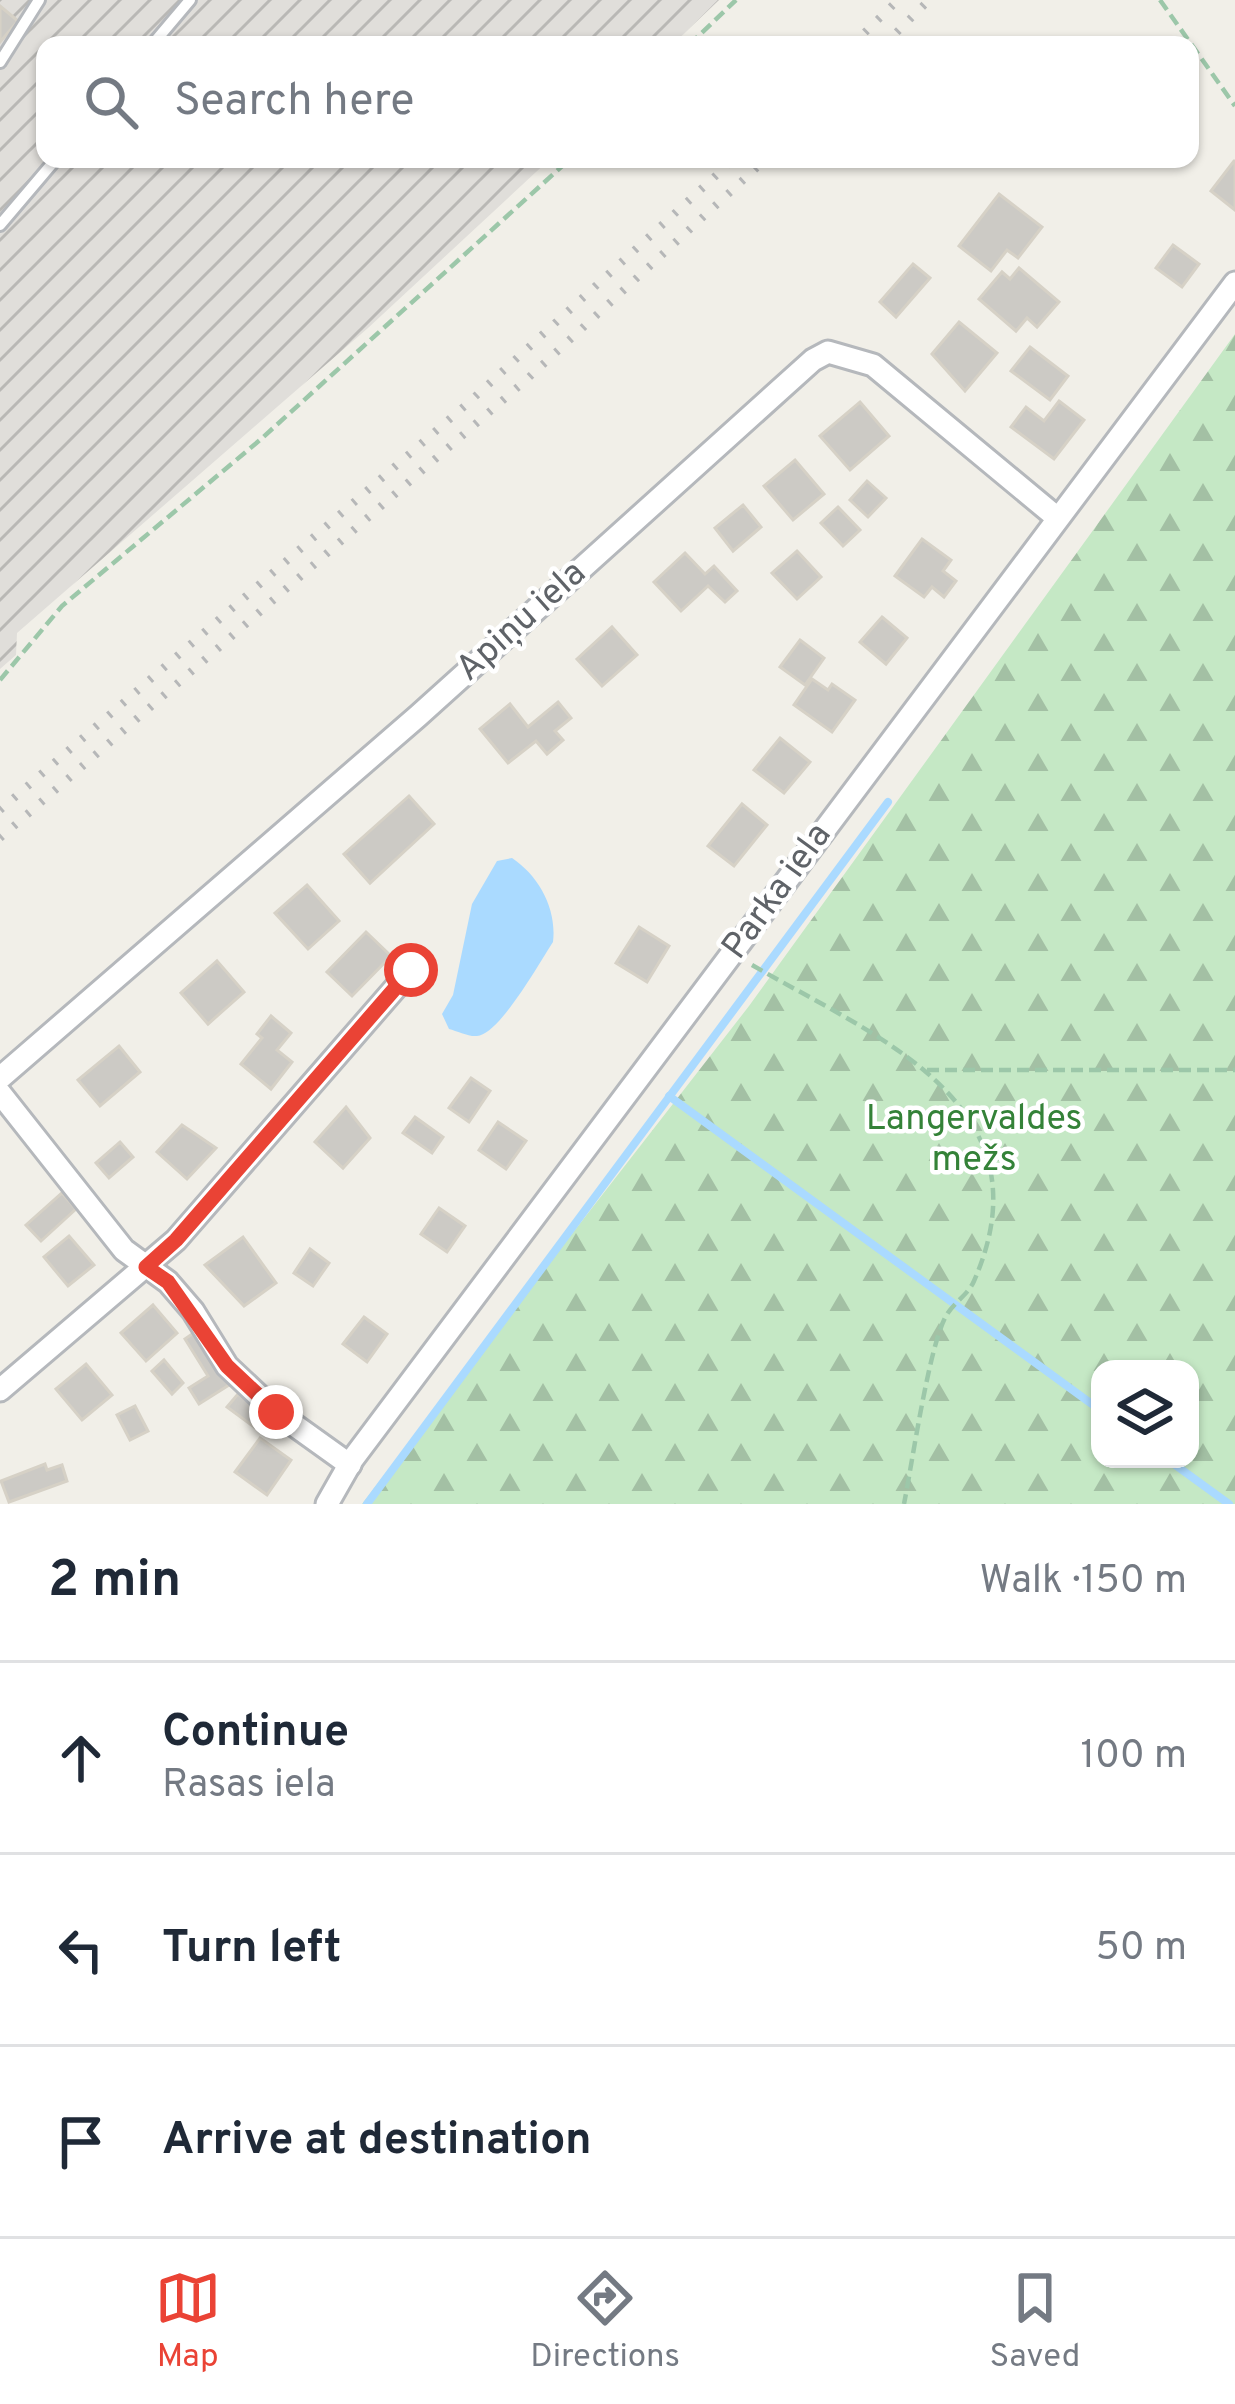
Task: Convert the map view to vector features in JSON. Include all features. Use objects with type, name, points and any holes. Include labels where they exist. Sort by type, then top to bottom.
[{"type":"street","name":"Parka iela","points":[[327,1504],[350,1465],[1055,516],[1235,283]]},
{"type":"street","name":"Apiņu iela","points":[[0,1078],[418,716],[813,359],[828,352],[873,365],[1055,516]]},
{"type":"street","points":[[0,1390],[176,1240],[411,970]]},
{"type":"street","points":[[0,1093],[86,1208],[193,1311],[227,1366],[276,1412],[350,1465]]},
{"type":"lane","points":[[0,62],[39,0]]},
{"type":"lane","points":[[160,36],[190,0]]},
{"type":"lane","points":[[0,225],[48,168]]},
{"type":"path","points":[[698,36],[736,0]]},
{"type":"path","points":[[1160,0],[1185,36]]},
{"type":"path","points":[[1199,55],[1235,106]]},
{"type":"path","points":[[0,680],[62,606],[260,440],[560,168]]},
{"type":"path","points":[[752,965],[927,1070],[982,1132],[995,1205],[974,1284],[944,1318],[904,1504]]},
{"type":"path","points":[[927,1070],[1235,1070]]},
{"type":"shaded area","points":[[0,0],[719,0],[681,36],[36,36],[36,168],[540,168],[368,328],[17,633],[16,655],[0,669]]},
{"type":"green space","name":"Langervaldes mežs","points":[[1235,334],[1235,1504],[362,1504],[749,1006]]},
{"type":"water","points":[[512,858],[544,894],[552,917],[553,942],[496,1024],[477,1036],[467,1035],[449,1029],[442,1014],[453,995],[472,904],[497,861]]},
{"type":"building","points":[[0,6],[18,21],[0,42]]},
{"type":"building","points":[[1235,161],[1235,210],[1211,191]]},
{"type":"building","points":[[999,194],[1042,227],[1018,258],[1007,250],[991,271],[959,246]]},
{"type":"building","points":[[1173,245],[1199,264],[1182,287],[1156,268]]},
{"type":"building","points":[[913,264],[930,278],[896,317],[880,302]]},
{"type":"building","points":[[1019,268],[1059,302],[1037,327],[1027,318],[1016,331],[979,299],[1002,272],[1010,279]]},
{"type":"building","points":[[959,322],[997,353],[965,391],[932,354]]},
{"type":"building","points":[[1030,347],[1068,376],[1050,400],[1011,371]]},
{"type":"building","points":[[1059,401],[1084,420],[1054,459],[1011,427],[1026,407],[1044,421]]},
{"type":"building","points":[[860,402],[889,436],[850,470],[820,436]]},
{"type":"building","points":[[795,460],[824,494],[793,520],[764,486]]},
{"type":"building","points":[[867,481],[886,498],[868,517],[850,500]]},
{"type":"building","points":[[743,505],[761,527],[733,551],[715,528]]},
{"type":"building","points":[[838,507],[860,530],[843,546],[821,523]]},
{"type":"building","points":[[922,539],[951,560],[943,571],[956,581],[944,597],[932,587],[924,597],[895,576]]},
{"type":"building","points":[[797,551],[821,577],[797,599],[772,573]]},
{"type":"building","points":[[685,553],[705,574],[714,566],[737,591],[725,602],[708,586],[681,611],[654,582]]},
{"type":"building","points":[[882,617],[907,638],[886,664],[860,642]]},
{"type":"building","points":[[612,627],[637,655],[602,686],[577,659]]},
{"type":"building","points":[[800,640],[824,658],[805,685],[780,667]]},
{"type":"building","points":[[812,679],[828,690],[832,684],[855,700],[832,732],[794,705]]},
{"type":"building","points":[[558,702],[571,718],[555,731],[563,740],[547,754],[536,741],[508,763],[480,729],[510,704],[528,727]]},
{"type":"building","points":[[780,738],[810,762],[784,793],[754,770]]},
{"type":"building","points":[[409,796],[434,824],[370,883],[344,854]]},
{"type":"building","points":[[742,804],[767,825],[734,866],[708,846]]},
{"type":"building","points":[[307,885],[339,921],[308,949],[275,913]]},
{"type":"building","points":[[639,927],[669,946],[647,982],[616,963]]},
{"type":"building","points":[[366,932],[391,956],[352,996],[327,972]]},
{"type":"building","points":[[217,961],[244,992],[208,1024],[181,993]]},
{"type":"building","points":[[271,1016],[291,1033],[277,1050],[292,1062],[271,1089],[241,1064],[262,1038],[257,1034]]},
{"type":"building","points":[[119,1046],[140,1072],[100,1106],[78,1080]]},
{"type":"building","points":[[471,1078],[490,1091],[469,1122],[449,1108]]},
{"type":"building","points":[[346,1107],[370,1138],[343,1168],[315,1142]]},
{"type":"building","points":[[415,1117],[443,1137],[432,1153],[403,1133]]},
{"type":"building","points":[[498,1122],[526,1141],[506,1169],[479,1150]]},
{"type":"building","points":[[182,1125],[216,1148],[187,1179],[157,1152]]},
{"type":"building","points":[[120,1142],[133,1157],[109,1178],[96,1163]]},
{"type":"building","points":[[62,1193],[76,1209],[41,1241],[26,1225]]},
{"type":"building","points":[[439,1208],[465,1226],[447,1252],[421,1234]]},
{"type":"building","points":[[69,1236],[94,1265],[68,1286],[44,1257]]},
{"type":"building","points":[[243,1237],[276,1283],[244,1306],[205,1265]]},
{"type":"building","points":[[310,1249],[329,1263],[313,1286],[294,1273]]},
{"type":"building","points":[[153,1305],[177,1333],[146,1361],[121,1333]]},
{"type":"building","points":[[364,1317],[387,1334],[367,1362],[343,1344]]},
{"type":"building","points":[[195,1332],[229,1385],[199,1404],[189,1388],[208,1376],[185,1339]]},
{"type":"building","points":[[164,1360],[183,1383],[172,1394],[152,1371]]},
{"type":"building","points":[[86,1364],[112,1395],[82,1420],[56,1389]]},
{"type":"building","points":[[238,1394],[267,1415],[257,1429],[227,1407]]},
{"type":"building","points":[[135,1406],[148,1431],[130,1440],[117,1415]]},
{"type":"building","points":[[260,1438],[291,1460],[267,1495],[235,1472]]},
{"type":"building","points":[[45,1464],[47,1470],[62,1465],[67,1481],[9,1502],[1,1481]]},
{"type":"waterway","points":[[367,1504],[888,802]]},
{"type":"waterway","points":[[669,1096],[1091,1403]]},
{"type":"waterway","points":[[1179,1468],[1229,1504]]},
{"type":"railway","points":[[861,36],[898,0]]},
{"type":"railway","points":[[893,36],[929,0]]},
{"type":"railway","points":[[0,810],[468,403],[724,168]]},
{"type":"railway","points":[[0,838],[526,380],[756,168]]},
{"type":"route","points":[[276,1412],[227,1366],[193,1311],[168,1282],[146,1267],[176,1240],[411,970]]}]
